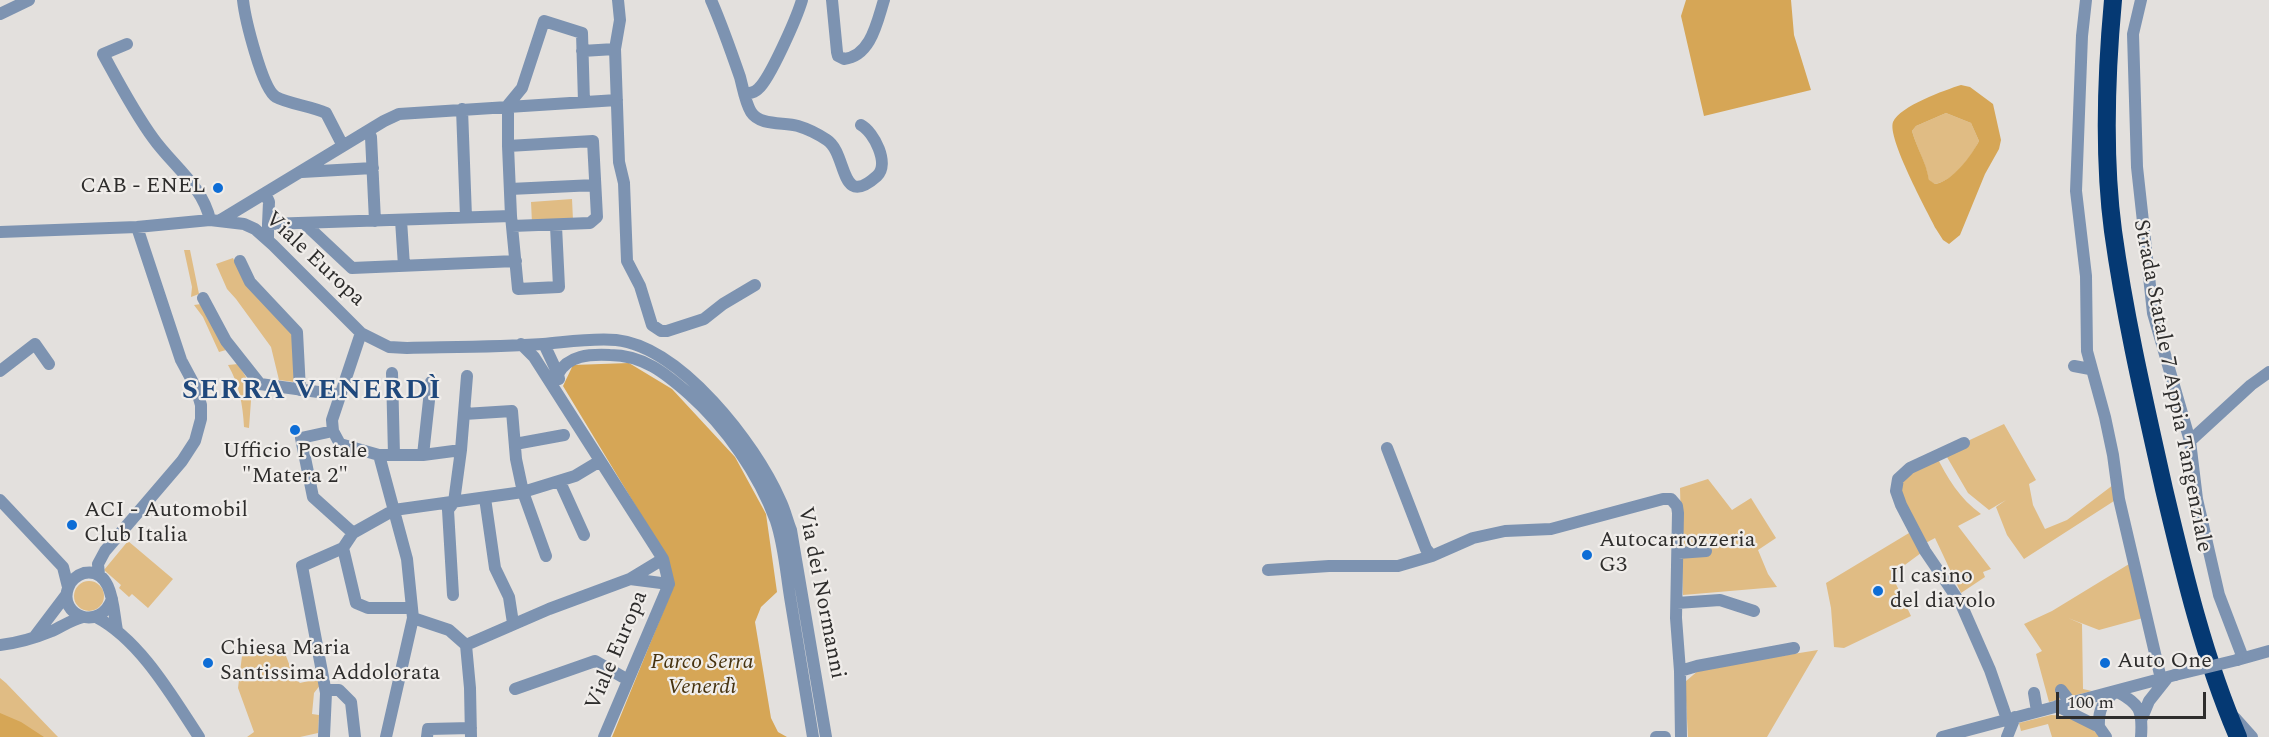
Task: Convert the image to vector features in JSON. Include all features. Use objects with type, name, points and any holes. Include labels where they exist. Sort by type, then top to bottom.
[{"type":"highway","name":"Strada Statale 7 Appia Tangenziale","points":[[2113,0],[2109,44],[2108,167],[2113,230],[2151,432],[2178,549],[2203,641],[2224,705],[2238,737]]},
{"type":"street","points":[[0,14],[29,0]]},
{"type":"street","points":[[243,0],[252,44],[268,88],[276,97],[326,113],[343,146]]},
{"type":"street","points":[[618,0],[620,20],[615,49],[619,162],[624,183],[626,252],[629,266],[645,301],[652,325],[661,331],[667,331],[704,319],[723,304],[755,285]]},
{"type":"street","points":[[711,0],[727,39],[748,104],[755,117],[798,126],[818,134],[831,143],[839,156],[846,180],[853,186],[871,181],[880,173],[882,167],[875,139],[872,133],[861,125]]},
{"type":"street","points":[[745,94],[752,93],[761,86],[794,23],[802,0]]},
{"type":"street","points":[[832,0],[837,52],[838,56],[844,59],[859,55],[867,45],[884,0]]},
{"type":"street","points":[[2086,0],[2082,36],[2076,191],[2086,276],[2083,341],[2114,455],[2128,552],[2168,677]]},
{"type":"street","points":[[2141,0],[2133,34],[2137,167],[2153,314],[2190,441],[2197,499],[2219,595],[2240,659]]},
{"type":"street","points":[[556,225],[559,287],[518,289],[510,189],[508,105],[522,88],[544,21],[582,33],[584,102]]},
{"type":"street","points":[[127,44],[103,54],[136,115],[203,198],[215,220],[399,114],[508,105],[617,100]]},
{"type":"street","points":[[582,51],[615,49]]},
{"type":"street","points":[[462,109],[466,218]]},
{"type":"street","points":[[368,131],[371,136],[375,221]]},
{"type":"street","points":[[268,224],[466,218],[556,225],[590,224],[597,217],[593,141],[508,146]]},
{"type":"street","points":[[298,172],[373,168]]},
{"type":"street","points":[[510,189],[595,185]]},
{"type":"street","points":[[265,193],[269,202],[268,240]]},
{"type":"street","name":"Viale Europa","points":[[0,232],[137,227],[215,220],[244,224],[268,240],[361,333],[389,346],[404,348],[521,345],[534,357],[663,559],[669,584],[604,737]]},
{"type":"street","points":[[401,220],[404,266]]},
{"type":"street","points":[[304,223],[352,268],[516,261]]},
{"type":"street","points":[[99,575],[98,564],[105,551],[189,450],[197,436],[201,419],[201,405],[196,388],[181,360],[137,227]]},
{"type":"street","points":[[240,261],[250,282],[297,332],[300,390]]},
{"type":"street","points":[[204,298],[226,341],[260,384],[340,395]]},
{"type":"street","points":[[361,333],[332,420],[333,431],[340,444],[379,455],[423,455],[461,450]]},
{"type":"street","name":"Via dei Normanni","points":[[521,345],[568,340],[616,340],[635,345],[658,355],[689,378],[712,399],[739,433],[781,500],[791,530],[826,737]]},
{"type":"street","points":[[0,371],[35,344],[49,364]]},
{"type":"street","points":[[544,344],[558,374],[559,396]]},
{"type":"street","name":"Via dei Normanni","points":[[558,374],[563,365],[571,359],[594,356],[626,355],[649,363],[697,401],[734,446],[749,468],[776,523],[782,544],[813,737]]},
{"type":"street","points":[[2074,366],[2090,369]]},
{"type":"street","points":[[2190,441],[2251,385],[2269,372]]},
{"type":"street","points":[[392,373],[394,455]]},
{"type":"street","points":[[453,595],[448,510],[454,502],[467,376]]},
{"type":"street","points":[[423,455],[431,382]]},
{"type":"street","points":[[464,414],[512,411],[523,492],[546,556]]},
{"type":"street","points":[[333,431],[301,438],[313,497],[353,533]]},
{"type":"street","points":[[515,444],[564,435]]},
{"type":"street","points":[[1964,443],[1910,468],[1898,479],[1896,491],[1925,550],[1961,604],[2011,718],[2007,737]]},
{"type":"street","points":[[1387,448],[1426,549],[1432,556]]},
{"type":"street","points":[[379,455],[407,559],[412,613],[386,737]]},
{"type":"street","points":[[324,737],[326,690],[302,566],[343,548],[353,533],[394,510],[523,492],[575,476],[600,461]]},
{"type":"street","points":[[560,482],[584,535]]},
{"type":"street","points":[[485,498],[495,568],[509,597],[513,623]]},
{"type":"street","points":[[1268,570],[1296,566],[1398,566],[1432,556],[1473,538],[1505,531],[1551,530],[1588,514],[1671,499],[1677,506],[1673,520],[1678,553],[1677,603],[1681,737]]},
{"type":"street","points":[[0,500],[63,567],[71,609],[117,630],[157,675],[199,737]]},
{"type":"street","points":[[343,548],[356,603],[368,608],[412,613],[449,630],[466,645],[471,732],[428,729],[428,737]]},
{"type":"street","points":[[1678,553],[1706,551]]},
{"type":"street","points":[[466,645],[513,623],[630,579],[663,559]]},
{"type":"street","points":[[35,636],[77,576],[91,573],[99,575],[108,584],[117,630]]},
{"type":"street","points":[[630,579],[669,584]]},
{"type":"street","points":[[0,645],[18,643],[72,620],[106,611],[111,599]]},
{"type":"street","points":[[1677,603],[1720,600],[1754,611]]},
{"type":"street","points":[[1680,671],[1746,654],[1794,648]]},
{"type":"street","points":[[1946,736],[1971,734],[2011,718],[2266,654]]},
{"type":"street","points":[[515,689],[595,661],[628,680]]},
{"type":"street","points":[[2141,737],[2142,718],[2149,701],[2168,677]]},
{"type":"street","points":[[326,690],[339,690],[351,702],[355,737]]},
{"type":"street","points":[[2061,690],[2071,703]]},
{"type":"street","points":[[2116,691],[2132,700],[2142,718]]},
{"type":"street","points":[[2103,732],[2098,713],[2104,701],[2116,691]]},
{"type":"street","points":[[2034,693],[2037,711]]},
{"type":"street","points":[[2224,705],[2228,737]]},
{"type":"street","points":[[2224,705],[2252,737]]},
{"type":"street","points":[[2057,706],[2103,732]]},
{"type":"street","points":[[1656,737],[1665,737]]},
{"type":"shaded area","points":[[1946,113],[1971,123],[1979,141],[1967,161],[1956,173],[1935,184],[1929,181],[1912,131],[1916,126]]},
{"type":"shaded area","points":[[572,199],[573,220],[532,223],[531,202]]},
{"type":"shaded area","points":[[184,250],[190,250],[199,294],[191,297],[192,287]]},
{"type":"shaded area","points":[[233,258],[244,280],[291,333],[294,382],[279,380],[271,347],[227,289],[216,264]]},
{"type":"shaded area","points":[[201,304],[226,350],[219,352],[203,317],[194,305]]},
{"type":"shaded area","points":[[238,364],[252,387],[249,428],[244,427],[240,395],[228,365]]},
{"type":"shaded area","points":[[2004,424],[2036,480],[2029,484],[2033,505],[2045,529],[2067,520],[2113,485],[2114,501],[2024,559],[2007,535],[1996,507],[2006,500],[1989,510],[1968,493],[1944,452]]},
{"type":"shaded area","points":[[1936,455],[1955,487],[1981,514],[1958,526],[1991,569],[1983,572],[1985,577],[1961,593],[1935,538],[1922,545],[1897,497],[1898,479]]},
{"type":"shaded area","points":[[1708,479],[1732,510],[1751,498],[1776,538],[1758,550],[1768,574],[1777,587],[1683,595],[1680,488]]},
{"type":"shaded area","points":[[1909,533],[1921,553],[1898,570],[1895,582],[1911,616],[1844,648],[1834,647],[1831,608],[1826,583]]},
{"type":"shaded area","points":[[128,541],[173,579],[148,608],[132,594],[129,597],[119,588],[121,585],[104,570]]},
{"type":"shaded area","points":[[2134,561],[2143,618],[2099,630],[2068,618],[2082,624],[2083,689],[2092,691],[2049,702],[2036,654],[2042,651],[2024,624],[2052,611]]},
{"type":"shaded area","points":[[89,581],[100,585],[104,596],[100,607],[89,611],[78,607],[74,596],[78,585]]},
{"type":"shaded area","points":[[283,648],[294,677],[300,683],[321,678],[321,684],[314,693],[312,714],[319,715],[318,733],[300,737],[247,737],[254,732],[238,688],[242,656]]},
{"type":"shaded area","points":[[1818,650],[1767,737],[1688,737],[1685,682],[1700,669]]},
{"type":"shaded area","points":[[0,678],[6,683],[58,737],[0,737]]},
{"type":"shaded area","points":[[2051,715],[2079,720],[2101,737],[2052,737],[2048,724],[2021,731],[2019,723]]},
{"type":"green space","points":[[1686,0],[1791,0],[1794,35],[1811,90],[1704,116],[1681,16]]},
{"type":"green space","points":[[1961,85],[1970,87],[1993,104],[2001,140],[1960,235],[1949,244],[1943,240],[1936,229],[1909,175],[1896,143],[1893,122],[1904,110],[1913,105]],"holes":[[[1946,113],[1971,123],[1979,141],[1976,147],[1955,173],[1935,184],[1929,180],[1912,131],[1916,126]]]},
{"type":"green space","name":"Parco Serra Venerdì","points":[[629,363],[672,389],[735,457],[766,514],[777,592],[761,607],[755,622],[771,718],[778,732],[787,737],[612,737],[674,585],[666,556],[563,386],[573,365]]},
{"type":"green space","points":[[0,713],[21,722],[44,737],[0,737]]},
{"type":"place","name":"CAB - ENEL","points":[[218,188]]},
{"type":"place","name":"Ufficio Postale \"Matera 2\"","points":[[295,430]]},
{"type":"place","name":"ACI - Automobil Club Italia","points":[[72,525]]},
{"type":"place","name":"Autocarrozzeria G3","points":[[1587,555]]},
{"type":"place","name":"Il casino del diavolo","points":[[1878,591]]},
{"type":"place","name":"Chiesa Maria Santissima Addolorata","points":[[208,663]]},
{"type":"place","name":"Auto One","points":[[2105,663]]},
{"type":"district","name":"SERRA VENERDÌ","points":[[312,393]]}]
